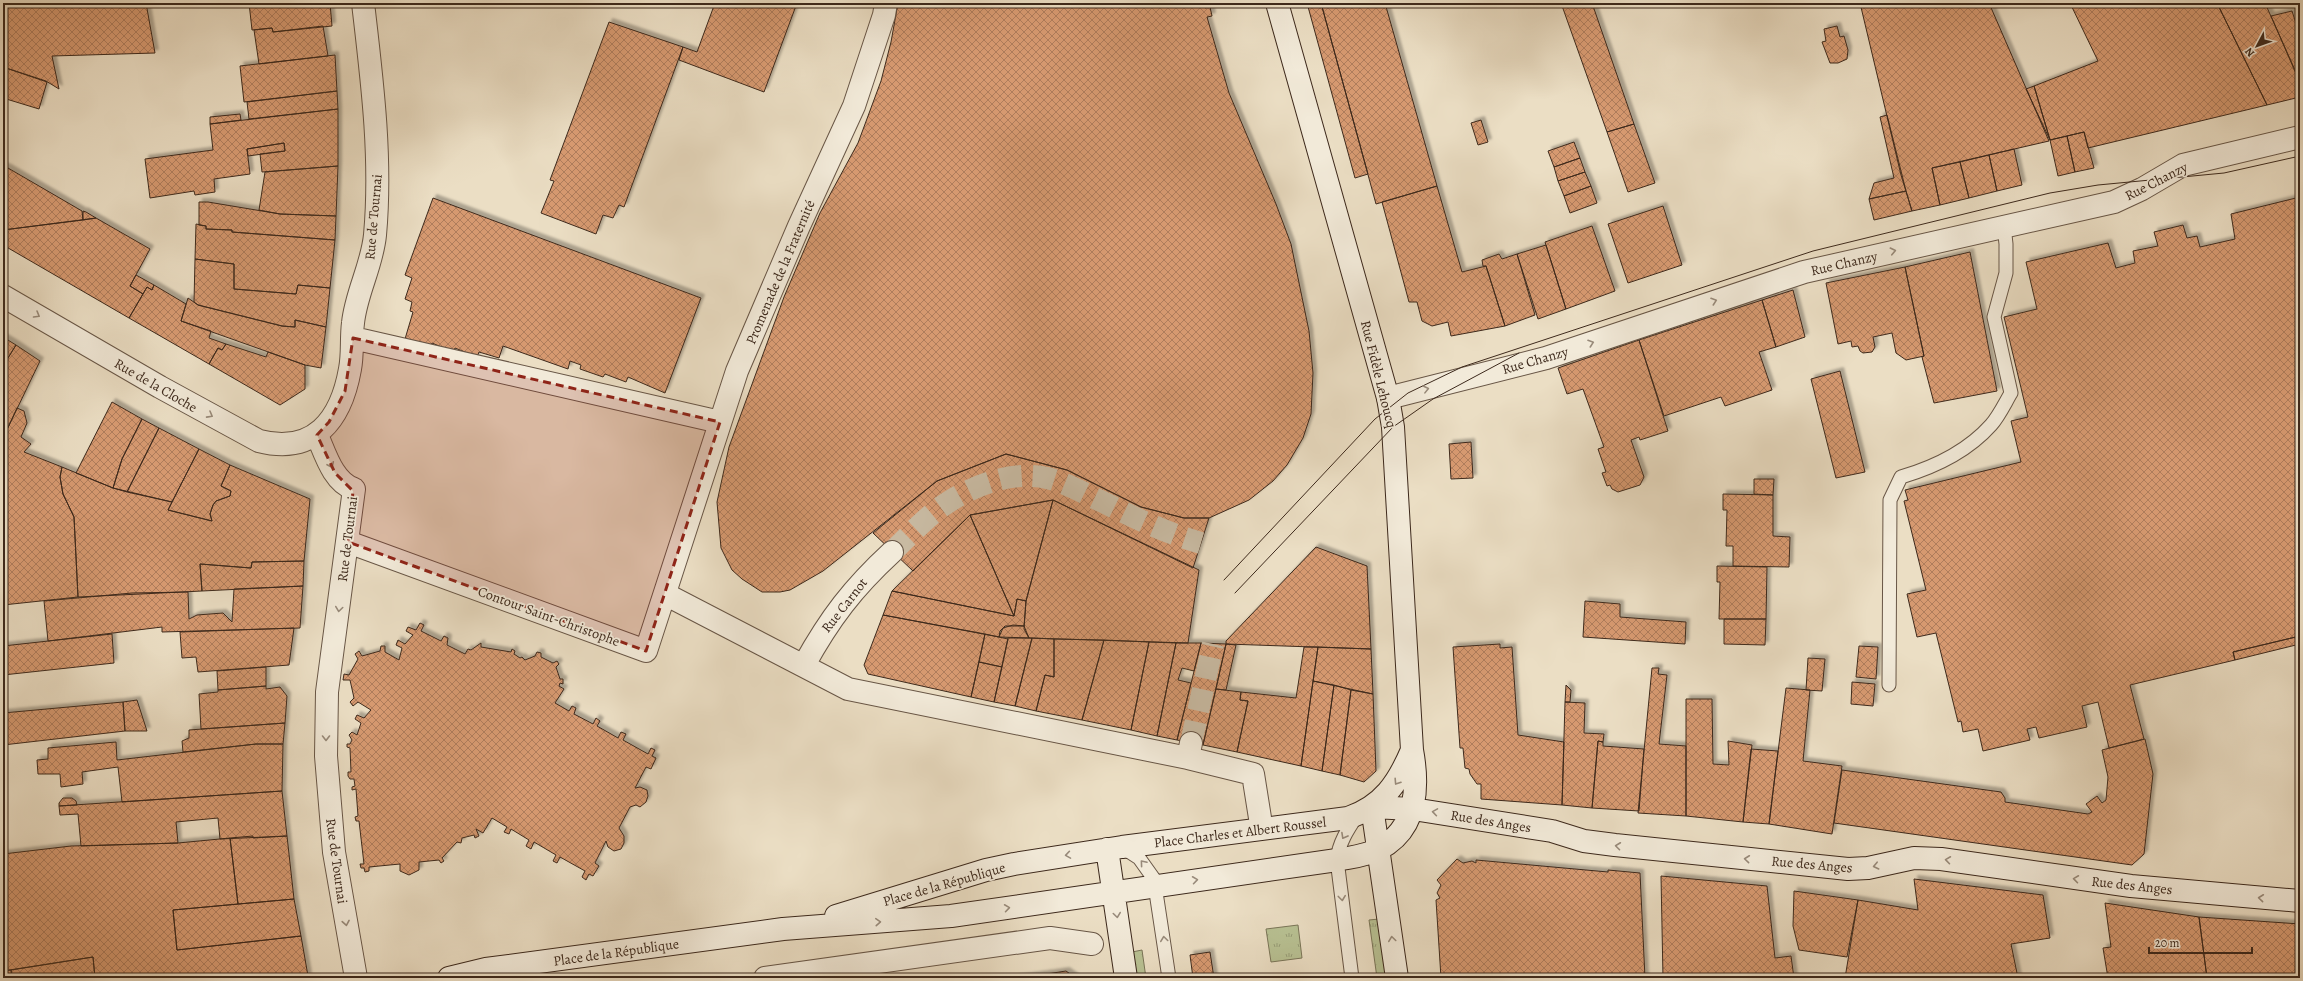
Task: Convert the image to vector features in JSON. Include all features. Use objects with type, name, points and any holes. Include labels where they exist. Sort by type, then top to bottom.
[{"type":"street","name":"Rue de Tournai","points":[[356,978],[334,852],[326,756],[327,692],[354,489],[346,486],[335,473],[317,435],[329,422],[345,391],[350,369],[356,309],[370,264],[375,237],[378,193],[376,119],[364,3]]},
{"type":"street","name":"Promenade de la Fraternité","points":[[681,545],[740,364],[799,226],[854,106],[884,15],[886,3]]},
{"type":"street","name":"Rue Fidèle Lehoucq","points":[[1277,5],[1388,398],[1393,427],[1398,485],[1412,750],[1416,783],[1413,808]]},
{"type":"street","name":"Rue Chanzy","points":[[1388,398],[1546,358],[1804,272],[2114,202],[2138,191],[2182,165],[2300,137]]},
{"type":"street","name":"Rue de la Cloche","points":[[3,296],[160,387],[259,441],[277,445],[294,444],[317,435]]},
{"type":"street","points":[[353,338],[720,422]]},
{"type":"street","name":"Contour Saint-Christophe","points":[[348,542],[646,651],[681,545]]},
{"type":"street","name":"Rue Carnot","points":[[804,665],[838,609],[854,589],[892,552]]},
{"type":"street","points":[[665,594],[848,689],[1189,750],[1253,774],[1260,818]]},
{"type":"street","name":"Rue Fidèle Lehoucq","points":[[1365,811],[1395,785],[1412,750]]},
{"type":"street","points":[[1114,893],[1337,860],[1379,849],[1401,831],[1413,808]]},
{"type":"street","name":"Rue des Anges","points":[[1365,811],[1413,808],[1552,831],[1584,841],[1848,869],[1868,868],[1914,858],[1941,859],[2131,886],[2300,901]]},
{"type":"street","points":[[1365,811],[1379,849],[1397,978]]},
{"type":"street","name":"Place Charles et Albert Roussel","points":[[1114,848],[1335,821],[1365,811]]},
{"type":"street","points":[[1114,848],[1114,893],[1126,978]]},
{"type":"street","name":"Place de la République","points":[[783,929],[849,912],[986,870],[1114,848]]},
{"type":"street","name":"Place de la République","points":[[450,978],[486,969],[783,929],[951,916],[1114,893]]},
{"type":"street","points":[[765,978],[1050,938],[1092,944]]},
{"type":"lane","points":[[1889,685],[1890,500],[1901,477],[1926,470],[1962,452],[1992,424],[2011,393],[1994,317],[2006,273],[2006,244],[2004,226]]},
{"type":"lane","points":[[1352,978],[1337,860],[1338,848],[1343,837],[1365,811]]},
{"type":"lane","points":[[1114,848],[1139,858],[1152,875],[1157,886],[1169,978]]},
{"type":"highlighted area","points":[[353,338],[720,422],[646,651],[348,542],[353,491],[335,473],[317,435],[329,422],[345,391]]},
{"type":"green space","points":[[1379,919],[1388,978],[1377,978],[1369,920]]},
{"type":"green space","points":[[1298,925],[1302,958],[1271,962],[1266,929]]},
{"type":"green space","points":[[1142,950],[1146,978],[1135,978],[1132,952]]},
{"type":"building","points":[[3,3],[146,3],[155,53],[52,56],[59,89],[46,81],[3,67]]},
{"type":"building","points":[[249,3],[330,3],[332,26],[273,32],[272,28],[252,30]]},
{"type":"building","points":[[715,3],[797,3],[764,92],[679,60],[683,47],[697,52]]},
{"type":"building","points":[[898,3],[1204,3],[1205,8],[1210,7],[1212,16],[1207,17],[1229,93],[1276,204],[1291,244],[1309,331],[1313,373],[1311,414],[1303,438],[1287,465],[1273,481],[1249,500],[1209,518],[1184,518],[1141,507],[1067,470],[1006,454],[937,481],[823,571],[790,590],[780,592],[762,592],[742,579],[732,570],[721,548],[717,502],[729,447],[784,297],[820,213],[858,143],[881,81],[891,42]]},
{"type":"building","points":[[1307,3],[1321,3],[1368,174],[1355,178]]},
{"type":"building","points":[[1321,3],[1385,3],[1437,186],[1376,204]]},
{"type":"building","points":[[1561,3],[1592,3],[1634,124],[1607,132]]},
{"type":"building","points":[[1860,3],[1989,3],[2049,141],[1932,168],[1940,205],[1912,211],[1901,175]]},
{"type":"building","points":[[2070,3],[2217,3],[2267,105],[2088,148],[2084,132],[2050,140],[2034,86],[2098,61]]},
{"type":"building","points":[[2217,3],[2265,3],[2299,79],[2300,97],[2267,105]]},
{"type":"building","points":[[2292,11],[2300,36],[2300,83],[2271,16]]},
{"type":"building","points":[[609,22],[683,47],[624,207],[619,205],[613,218],[603,215],[596,234],[541,213],[554,181],[550,180]]},
{"type":"building","points":[[323,26],[328,56],[259,64],[254,30],[272,28],[273,32]]},
{"type":"building","points":[[1837,26],[1840,37],[1844,36],[1848,50],[1847,59],[1838,63],[1830,63],[1822,42],[1826,41],[1824,29]]},
{"type":"building","points":[[335,55],[337,91],[244,102],[240,66]]},
{"type":"building","points":[[3,67],[47,82],[39,109],[3,98]]},
{"type":"building","points":[[2034,86],[2050,140],[2026,89]]},
{"type":"building","points":[[337,91],[338,109],[249,119],[247,102]]},
{"type":"building","points":[[338,109],[338,166],[262,172],[260,154],[285,151],[284,143],[247,149],[250,174],[214,179],[215,192],[195,195],[194,191],[150,198],[145,159],[213,150],[210,124]]},
{"type":"building","points":[[240,114],[241,120],[210,124],[210,117]]},
{"type":"building","points":[[1887,115],[1906,191],[1869,199],[1874,183],[1894,178],[1880,117]]},
{"type":"building","points":[[1481,120],[1488,142],[1478,145],[1471,123]]},
{"type":"building","points":[[1634,124],[1655,183],[1628,192],[1607,132]]},
{"type":"building","points":[[2084,132],[2094,168],[2075,172],[2067,136]]},
{"type":"building","points":[[2067,136],[2075,172],[2058,176],[2050,140]]},
{"type":"building","points":[[1574,142],[1580,158],[1554,167],[1548,151]]},
{"type":"building","points":[[284,143],[285,151],[248,156],[247,149]]},
{"type":"building","points":[[2014,149],[2022,185],[1997,191],[1989,155]]},
{"type":"building","points":[[1989,155],[1997,191],[1969,198],[1960,162]]},
{"type":"building","points":[[1580,158],[1585,172],[1558,181],[1554,167]]},
{"type":"building","points":[[1960,162],[1969,198],[1940,205],[1932,168]]},
{"type":"building","points":[[3,166],[8,168],[3,180]]},
{"type":"building","points":[[338,166],[336,216],[280,214],[259,210],[265,172]]},
{"type":"building","points":[[8,168],[82,211],[83,220],[3,230],[3,180]]},
{"type":"building","points":[[1585,172],[1591,186],[1564,196],[1558,181]]},
{"type":"building","points":[[1437,186],[1462,272],[1486,266],[1505,326],[1451,336],[1448,322],[1432,326],[1422,321],[1417,302],[1409,302],[1382,202]]},
{"type":"building","points":[[1591,186],[1597,203],[1570,213],[1564,196]]},
{"type":"building","points":[[1906,191],[1912,211],[1874,220],[1869,199]]},
{"type":"building","points":[[2300,197],[2300,636],[2233,652],[2235,660],[2130,685],[2144,739],[2109,748],[2098,702],[2082,706],[2087,727],[2039,738],[2036,727],[2027,729],[2030,740],[1983,751],[1978,729],[1963,732],[1961,721],[1958,722],[1936,633],[1917,637],[1907,594],[1926,590],[1904,501],[1908,500],[1905,490],[2021,462],[2011,421],[2028,417],[2004,317],[2037,309],[2026,262],[2108,243],[2116,268],[2135,263],[2133,251],[2158,246],[2154,232],[2183,225],[2187,238],[2197,236],[2200,247],[2235,239],[2231,214]]},
{"type":"building","points":[[433,198],[701,298],[665,393],[628,377],[626,382],[605,374],[603,377],[580,369],[581,365],[570,361],[568,369],[503,346],[499,358],[479,352],[477,357],[455,348],[453,352],[432,343],[430,347],[405,339],[413,312],[410,311],[412,302],[405,299],[412,278],[405,275]]},
{"type":"building","points":[[199,202],[208,202],[280,214],[336,216],[335,240],[232,232],[232,230],[206,229],[206,226],[199,225]]},
{"type":"building","points":[[1663,206],[1682,265],[1628,283],[1608,224]]},
{"type":"building","points":[[83,211],[86,212],[96,218],[83,220]]},
{"type":"building","points":[[96,218],[150,249],[130,286],[143,294],[129,318],[3,245],[3,230]]},
{"type":"building","points":[[196,224],[206,226],[206,229],[232,230],[232,232],[335,240],[330,288],[298,285],[296,294],[234,289],[234,264],[195,259]]},
{"type":"building","points":[[1592,226],[1615,291],[1566,309],[1545,242]]},
{"type":"building","points":[[1546,245],[1566,309],[1538,319],[1517,254]]},
{"type":"building","points":[[1970,252],[1997,391],[1934,403],[1922,357],[1924,356],[1905,267]]},
{"type":"building","points":[[1499,254],[1502,259],[1517,254],[1535,315],[1505,326],[1486,266],[1483,266],[1482,260]]},
{"type":"building","points":[[195,259],[234,264],[234,289],[296,294],[298,285],[330,288],[326,327],[295,320],[295,327],[282,326],[198,305],[194,302]]},
{"type":"building","points":[[1905,267],[1924,356],[1906,360],[1896,353],[1892,333],[1873,337],[1875,347],[1872,352],[1863,353],[1860,351],[1858,346],[1852,347],[1851,341],[1838,344],[1826,283]]},
{"type":"building","points":[[136,275],[154,285],[152,290],[147,287],[143,294],[130,286]]},
{"type":"building","points":[[154,285],[186,304],[181,321],[211,331],[209,338],[226,344],[222,350],[218,348],[209,364],[129,318],[147,287],[152,290]]},
{"type":"building","points":[[1793,290],[1805,337],[1776,347],[1762,300]]},
{"type":"building","points":[[188,298],[198,305],[282,326],[295,327],[295,320],[326,327],[321,368],[305,365],[181,321]]},
{"type":"building","points":[[1762,300],[1776,347],[1759,352],[1772,390],[1725,406],[1721,397],[1664,416],[1639,340]]},
{"type":"building","points":[[3,337],[16,345],[3,366]]},
{"type":"building","points":[[1639,340],[1668,431],[1640,440],[1639,437],[1631,440],[1644,477],[1640,485],[1618,492],[1612,489],[1610,485],[1607,486],[1602,473],[1606,472],[1598,449],[1604,447],[1583,389],[1567,394],[1558,368]]},
{"type":"building","points":[[226,344],[266,357],[268,352],[305,365],[305,389],[280,405],[209,364],[218,348],[222,350]]},
{"type":"building","points":[[16,345],[40,361],[3,438],[3,366]]},
{"type":"building","points":[[1840,371],[1865,472],[1836,478],[1811,379]]},
{"type":"building","points":[[112,402],[142,419],[122,459],[113,488],[76,473]]},
{"type":"building","points":[[17,408],[24,411],[27,423],[21,437],[31,444],[24,452],[62,467],[60,477],[63,494],[74,517],[78,597],[3,605],[3,438]]},
{"type":"building","points":[[142,419],[159,428],[127,492],[113,488],[122,459]]},
{"type":"building","points":[[159,428],[199,449],[172,502],[127,492]]},
{"type":"building","points":[[1471,442],[1473,478],[1451,479],[1449,444]]},
{"type":"building","points":[[199,449],[230,465],[221,486],[231,491],[230,496],[216,501],[213,505],[210,514],[212,521],[168,510]]},
{"type":"building","points":[[1006,454],[1067,470],[1141,507],[1184,518],[1209,518],[1193,568],[1053,500],[970,515],[913,571],[873,533],[937,481]]},
{"type":"building","points":[[230,465],[310,499],[304,561],[252,562],[251,568],[200,564],[202,591],[78,597],[74,517],[63,494],[60,477],[62,467],[113,488],[172,502],[168,510],[212,521],[210,514],[213,505],[216,501],[230,496],[231,491],[221,486]]},
{"type":"building","points":[[1754,479],[1774,479],[1773,495],[1754,494]]},
{"type":"building","points":[[1723,494],[1773,495],[1773,536],[1790,537],[1789,567],[1733,566],[1733,546],[1726,546],[1727,510],[1723,510]]},
{"type":"building","points":[[1053,500],[1026,601],[1017,599],[1014,616],[970,515]]},
{"type":"building","points":[[1053,500],[1199,570],[1188,643],[1029,638],[1024,629],[1026,601]]},
{"type":"building","points":[[970,515],[1014,616],[892,591]]},
{"type":"building","points":[[1316,547],[1367,566],[1371,649],[1226,644],[1226,641]]},
{"type":"building","points":[[304,561],[303,586],[202,591],[200,564],[251,568],[252,562]]},
{"type":"building","points":[[1717,566],[1767,567],[1766,619],[1719,619],[1720,582],[1717,582]]},
{"type":"building","points":[[303,586],[300,628],[162,632],[162,627],[48,641],[44,601],[132,593],[188,592],[189,619],[197,615],[223,613],[232,622],[234,589]]},
{"type":"building","points":[[892,591],[1014,616],[1017,599],[1026,601],[1024,626],[1005,626],[1000,631],[999,637],[883,615]]},
{"type":"building","points":[[1585,601],[1620,604],[1620,617],[1686,622],[1685,644],[1583,637]]},
{"type":"building","points":[[883,615],[985,634],[971,697],[868,674],[864,665]]},
{"type":"building","points":[[1724,619],[1766,619],[1765,645],[1724,644]]},
{"type":"building","points":[[420,623],[424,625],[421,631],[441,641],[444,636],[448,638],[447,645],[465,654],[468,649],[471,650],[481,643],[481,647],[511,652],[512,649],[515,651],[514,654],[525,660],[535,656],[537,652],[541,653],[541,657],[553,663],[557,661],[559,664],[556,667],[560,679],[563,679],[563,684],[560,683],[559,686],[564,689],[555,703],[569,711],[572,706],[576,708],[574,714],[593,724],[596,718],[600,721],[597,726],[618,738],[621,732],[626,734],[623,740],[648,754],[651,748],[655,750],[652,756],[656,758],[651,769],[646,767],[635,788],[640,787],[647,790],[648,796],[646,802],[640,807],[636,805],[630,807],[619,828],[624,836],[624,843],[621,849],[614,851],[608,847],[606,841],[595,863],[599,866],[593,876],[589,874],[586,880],[582,877],[585,871],[560,857],[557,863],[553,861],[556,855],[534,842],[531,849],[526,846],[529,840],[511,829],[509,834],[504,832],[507,827],[492,818],[483,833],[476,829],[479,836],[475,838],[474,835],[462,838],[461,843],[457,842],[442,858],[444,861],[441,863],[439,860],[419,862],[419,870],[409,875],[400,871],[400,864],[369,867],[369,871],[365,872],[364,868],[361,868],[360,864],[364,864],[359,821],[356,821],[355,817],[358,816],[356,789],[352,790],[352,787],[355,786],[354,779],[350,779],[348,776],[348,772],[351,772],[350,748],[347,747],[347,744],[350,744],[352,740],[349,735],[352,732],[357,735],[361,723],[355,719],[357,715],[364,718],[371,710],[358,702],[353,706],[350,702],[354,698],[350,680],[343,680],[344,674],[349,675],[358,659],[355,654],[359,651],[362,656],[380,651],[381,646],[385,646],[385,652],[399,660],[402,648],[396,645],[398,640],[405,644],[413,635],[406,631],[408,627],[416,630]]},
{"type":"building","points":[[1013,625],[1024,626],[1029,638],[999,637],[1003,628]]},
{"type":"building","points":[[294,628],[289,665],[198,672],[196,657],[182,658],[180,632]]},
{"type":"building","points":[[112,634],[114,663],[3,675],[3,646]]},
{"type":"building","points":[[985,634],[1008,639],[1002,667],[979,662]]},
{"type":"building","points":[[2300,636],[2300,644],[2235,660],[2233,652]]},
{"type":"building","points":[[1008,638],[1032,638],[1015,706],[994,702]]},
{"type":"building","points":[[1032,638],[1054,639],[1054,677],[1045,675],[1036,711],[1015,706]]},
{"type":"building","points":[[1054,639],[1104,640],[1082,720],[1036,711],[1045,675],[1054,677]]},
{"type":"building","points":[[1104,640],[1149,642],[1131,730],[1082,720]]},
{"type":"building","points":[[1149,642],[1176,643],[1157,736],[1131,730]]},
{"type":"building","points":[[1176,643],[1201,643],[1194,671],[1182,668],[1178,680],[1191,683],[1177,740],[1157,736]]},
{"type":"building","points":[[1201,643],[1226,644],[1203,745],[1177,740]]},
{"type":"building","points":[[1226,644],[1236,645],[1226,690],[1216,689]]},
{"type":"building","points":[[1500,644],[1500,648],[1512,647],[1518,735],[1564,742],[1562,805],[1481,799],[1481,784],[1477,784],[1470,774],[1469,769],[1465,768],[1463,748],[1460,748],[1453,647]]},
{"type":"building","points":[[1859,646],[1878,647],[1876,679],[1856,677]]},
{"type":"building","points":[[1304,647],[1318,647],[1301,766],[1237,752],[1248,701],[1240,700],[1241,692],[1296,698]]},
{"type":"building","points":[[1318,647],[1371,649],[1373,694],[1313,681]]},
{"type":"building","points":[[1808,658],[1825,659],[1822,691],[1806,690]]},
{"type":"building","points":[[979,662],[1002,667],[994,702],[971,697]]},
{"type":"building","points":[[266,667],[266,686],[218,690],[217,671]]},
{"type":"building","points":[[1652,668],[1659,668],[1658,674],[1667,675],[1659,744],[1686,746],[1686,816],[1638,813]]},
{"type":"building","points":[[1313,681],[1334,685],[1322,771],[1301,766]]},
{"type":"building","points":[[1852,682],[1875,684],[1873,706],[1851,704]]},
{"type":"building","points":[[1334,685],[1351,690],[1340,775],[1322,771]]},
{"type":"building","points":[[1566,685],[1571,690],[1570,702],[1565,702]]},
{"type":"building","points":[[266,686],[266,689],[280,687],[287,696],[285,723],[201,729],[199,694],[218,692],[218,690]]},
{"type":"building","points":[[1786,688],[1810,690],[1803,761],[1842,766],[1832,834],[1769,824]]},
{"type":"building","points":[[1216,689],[1241,692],[1240,700],[1248,701],[1237,752],[1203,745]]},
{"type":"building","points":[[1351,690],[1373,694],[1376,771],[1364,782],[1340,775]]},
{"type":"building","points":[[1686,699],[1712,699],[1713,764],[1729,765],[1728,741],[1752,745],[1743,822],[1686,816]]},
{"type":"building","points":[[137,700],[147,731],[125,731],[123,702]]},
{"type":"building","points":[[123,702],[125,731],[3,745],[3,713]]},
{"type":"building","points":[[1565,702],[1585,703],[1584,733],[1604,734],[1603,742],[1598,741],[1592,808],[1562,805]]},
{"type":"building","points":[[285,723],[283,744],[256,744],[183,752],[182,741],[189,738],[189,730]]},
{"type":"building","points":[[2145,739],[2153,774],[2144,854],[2132,865],[1834,823],[1842,770],[2001,792],[2005,798],[2005,802],[2088,814],[2092,812],[2086,804],[2097,796],[2102,803],[2106,800],[2108,777],[2102,750]]},
{"type":"building","points":[[1598,741],[1603,742],[1603,746],[1644,749],[1639,811],[1592,808]]},
{"type":"building","points":[[116,742],[117,760],[256,744],[283,744],[282,791],[122,802],[118,767],[82,772],[83,784],[61,787],[60,774],[38,774],[37,760],[48,759],[48,748]]},
{"type":"building","points":[[1751,749],[1778,751],[1769,824],[1743,822]]},
{"type":"building","points":[[282,791],[287,836],[220,839],[218,818],[176,822],[178,843],[81,846],[78,814],[60,815],[59,806]]},
{"type":"building","points":[[63,798],[72,798],[76,801],[77,805],[59,806],[59,803]]},
{"type":"building","points":[[253,836],[253,838],[287,836],[294,899],[238,904],[230,838]]},
{"type":"building","points":[[230,838],[238,904],[173,910],[177,950],[301,936],[308,976],[306,978],[95,978],[93,957],[3,971],[3,854],[71,846],[178,843]]},
{"type":"building","points":[[1457,859],[1463,863],[1472,861],[1476,863],[1476,860],[1608,872],[1608,870],[1640,873],[1645,978],[1441,978],[1436,900],[1440,898],[1437,893],[1441,885],[1437,880]]},
{"type":"building","points":[[1661,876],[1767,886],[1775,958],[1791,956],[1794,978],[1663,978]]},
{"type":"building","points":[[1914,879],[2043,895],[2050,938],[2011,944],[2018,978],[1845,978],[1858,900],[1918,910]]},
{"type":"building","points":[[1794,891],[1858,900],[1847,957],[1799,950],[1793,926]]},
{"type":"building","points":[[294,899],[301,936],[177,950],[173,910]]},
{"type":"building","points":[[2105,903],[2199,917],[2207,978],[2108,978],[2103,948],[2111,947]]},
{"type":"building","points":[[2199,917],[2300,924],[2300,978],[2207,978]]},
{"type":"building","points":[[1210,952],[1214,978],[1193,978],[1190,955]]},
{"type":"building","points":[[93,957],[95,978],[12,978],[11,970]]},
{"type":"building","points":[[11,970],[12,978],[3,978],[3,971]]},
{"type":"building","points":[[1066,971],[1076,978],[1054,978],[1053,973]]},
{"type":"building","points":[[1053,973],[1054,978],[1016,978]]},
{"type":"tunnel","points":[[892,552],[932,514],[958,496],[982,485],[1021,476],[1047,478],[1062,483],[1151,525],[1175,535],[1201,543]]},
{"type":"tunnel","points":[[1191,743],[1213,644]]},
{"type":"tram line","points":[[1224,580],[1375,419],[1408,393],[1462,367],[1813,251],[2050,193],[2098,185],[2224,173],[2300,156]]},
{"type":"tram line","points":[[1235,593],[1393,427],[1433,399],[1519,353]]}]
